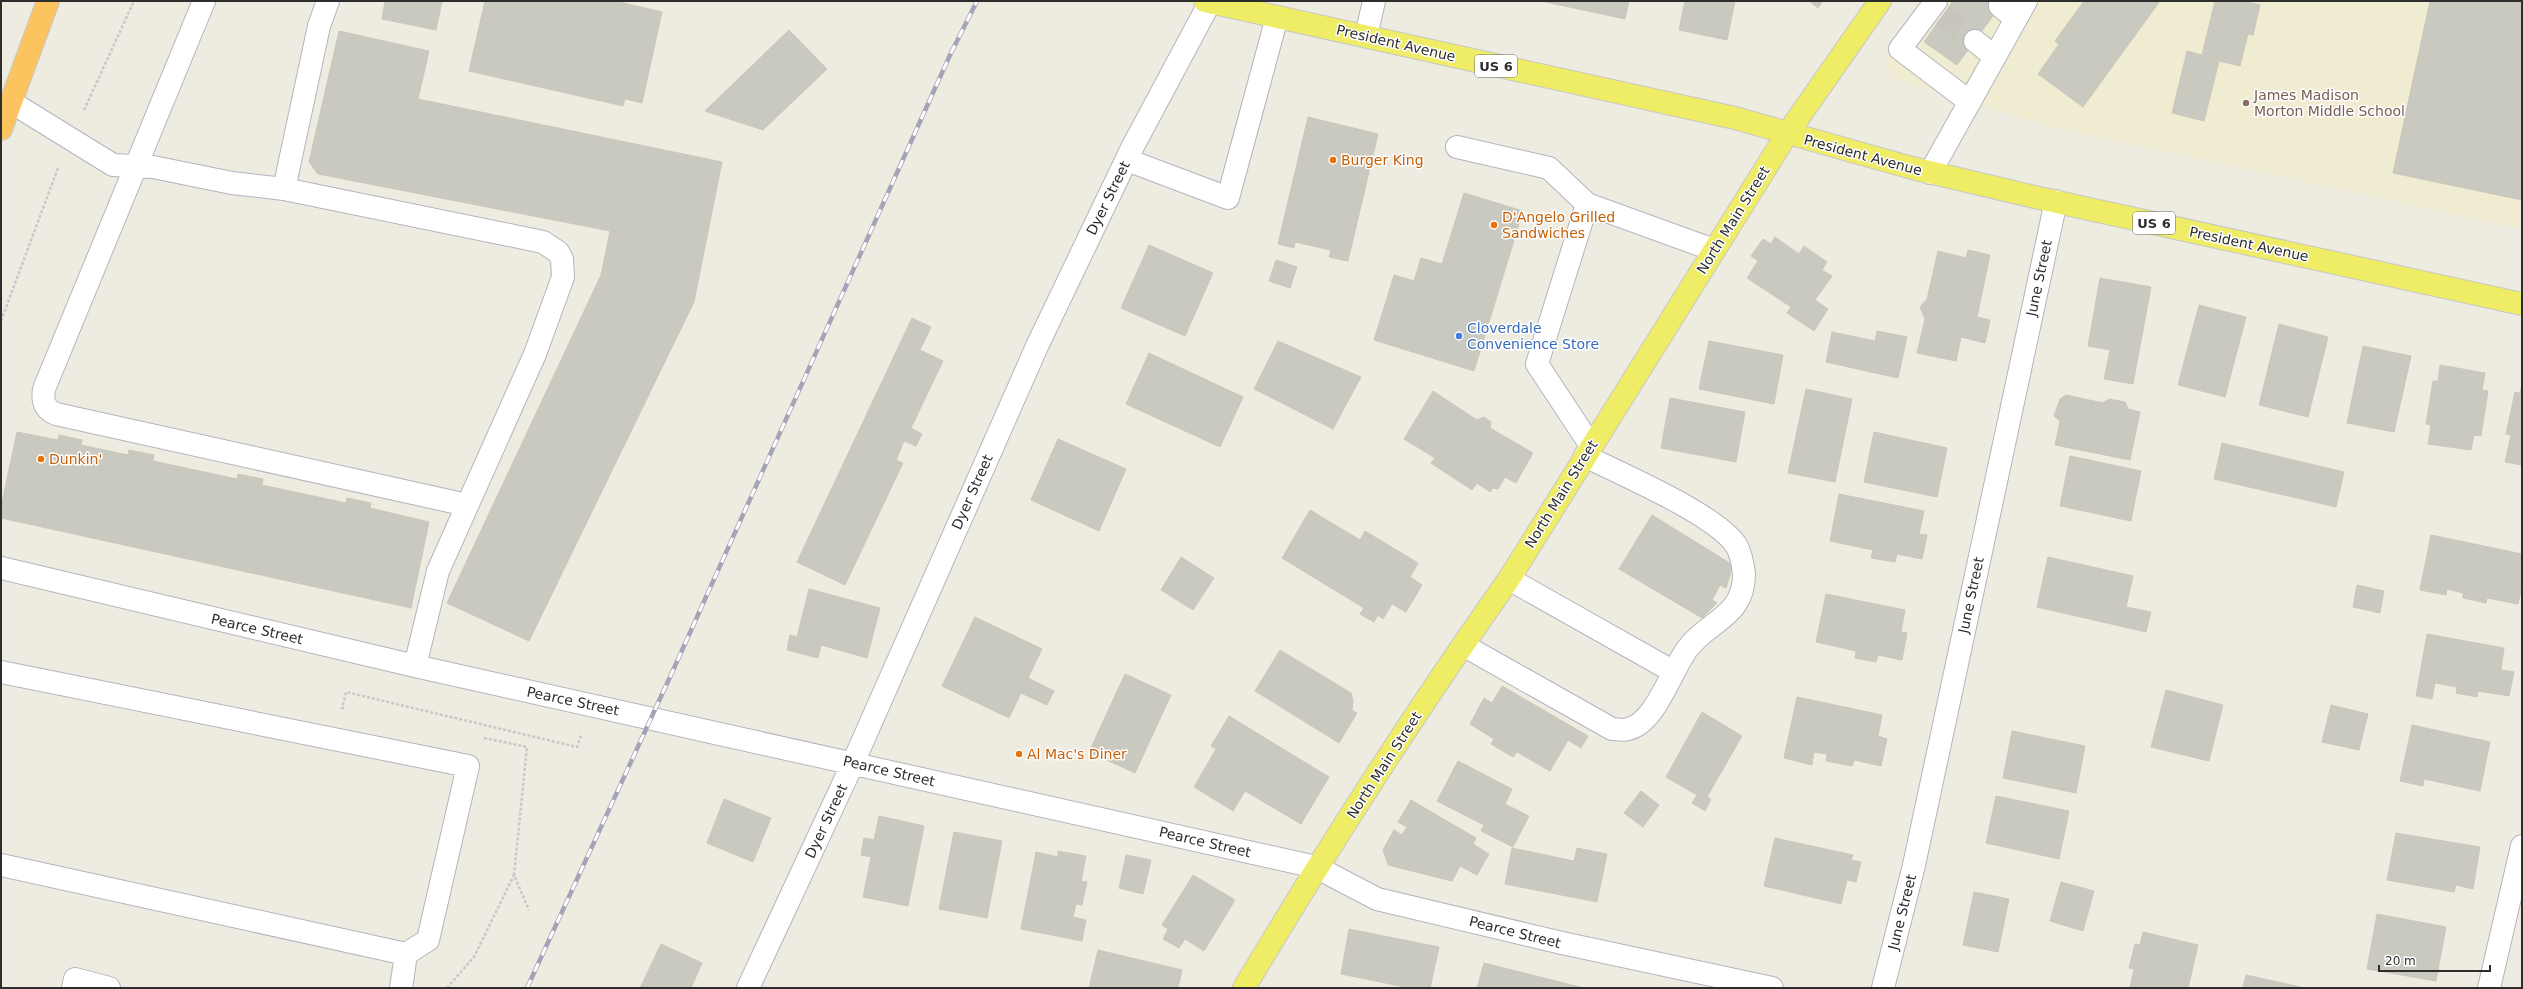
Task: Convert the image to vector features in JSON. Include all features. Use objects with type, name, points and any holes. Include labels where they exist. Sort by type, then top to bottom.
[{"type":"highway","points":[[1,128],[48,1]]},
{"type":"main road","name":"North Main Street","points":[[1244,988],[1316,867],[1508,579],[1787,134],[1880,1]]},
{"type":"main road","name":"President Avenue","points":[[1208,2],[1735,118],[1787,134],[1930,173],[2522,304]]},
{"type":"street","points":[[204,1],[44,389],[44,405],[49,411],[467,505]]},
{"type":"street","points":[[284,188],[319,26],[328,1]]},
{"type":"street","points":[[1366,36],[1374,1]]},
{"type":"street","name":"Dyer Street","points":[[748,988],[853,763],[1038,344],[1126,160],[1208,2]]},
{"type":"street","points":[[1937,7],[1900,49],[1970,102]]},
{"type":"street","points":[[1930,173],[1995,57],[2014,9]]},
{"type":"street","points":[[1126,160],[1228,198],[1277,17]]},
{"type":"street","points":[[1975,41],[1995,57]]},
{"type":"street","points":[[11,102],[112,165],[153,167],[232,183],[284,188],[543,242],[558,252],[564,268],[561,286],[535,354],[438,571],[415,666]]},
{"type":"street","points":[[1457,147],[1549,168],[1587,204],[1714,250]]},
{"type":"street","name":"June Street","points":[[1884,988],[1914,865],[2056,201]]},
{"type":"street","points":[[1463,645],[1612,729],[1627,730],[1640,724],[1651,711],[1689,646],[1725,618],[1736,605],[1744,586],[1744,565],[1736,545],[1717,527],[1693,511],[1588,451],[1537,364],[1587,204]]},
{"type":"street","name":"Pearce Street","points":[[1,568],[415,666],[1316,867],[1377,899],[1682,979],[1772,988]]},
{"type":"street","points":[[1508,579],[1674,672]]},
{"type":"street","points":[[1,672],[468,766],[428,940],[406,954],[1,865]]},
{"type":"street","points":[[2489,988],[2522,846]]},
{"type":"street","points":[[401,988],[406,954]]},
{"type":"street","points":[[73,988],[75,979],[109,988]]},
{"type":"path","points":[[447,988],[474,958],[514,875]]},
{"type":"shaded area","name":"James Madison Morton Middle School","points":[[1922,1],[2522,1],[2522,229],[2048,126],[1893,79],[1887,67],[1887,55],[1892,42]]},
{"type":"building","points":[[385,1],[442,1],[436,30],[382,19]]},
{"type":"building","points":[[485,1],[615,1],[662,12],[642,103],[625,99],[623,106],[469,71]]},
{"type":"building","points":[[1541,1],[1629,1],[1625,19]]},
{"type":"building","points":[[1685,1],[1735,1],[1727,40],[1679,30]]},
{"type":"building","points":[[1809,1],[1823,1],[1818,8]]},
{"type":"building","points":[[1953,1],[2004,1],[1957,65],[1924,42]]},
{"type":"building","points":[[2084,1],[2160,1],[2083,107],[2038,74],[2059,44],[2055,41]]},
{"type":"building","points":[[2215,1],[2244,1],[2260,5],[2253,35],[2248,34],[2240,66],[2219,61],[2204,121],[2172,113],[2187,51],[2202,55]]},
{"type":"building","points":[[2430,1],[2522,1],[2522,200],[2393,173]]},
{"type":"building","points":[[789,30],[827,69],[763,130],[705,111]]},
{"type":"building","points":[[339,31],[429,51],[418,99],[722,162],[694,302],[529,641],[447,603],[601,275],[610,231],[318,174],[309,162]]},
{"type":"building","points":[[1308,117],[1378,134],[1348,261],[1329,257],[1331,250],[1295,242],[1294,248],[1278,244]]},
{"type":"building","points":[[1464,193],[1523,211],[1474,371],[1374,340],[1394,275],[1414,281],[1421,258],[1442,264]]},
{"type":"building","points":[[1775,237],[1799,254],[1804,246],[1827,262],[1822,270],[1832,276],[1815,300],[1828,309],[1814,331],[1787,313],[1791,307],[1747,278],[1758,261],[1751,256],[1763,239],[1771,244]]},
{"type":"building","points":[[1149,245],[1213,273],[1185,336],[1121,308]]},
{"type":"building","points":[[1968,250],[1990,255],[1977,317],[1990,320],[1985,343],[1961,337],[1956,361],[1917,353],[1925,319],[1920,307],[1927,299],[1938,251],[1966,258]]},
{"type":"building","points":[[1276,260],[1297,267],[1290,288],[1269,281]]},
{"type":"building","points":[[2100,278],[2151,287],[2133,384],[2104,379],[2110,350],[2088,346]]},
{"type":"building","points":[[2199,305],[2246,317],[2225,397],[2178,385]]},
{"type":"building","points":[[912,318],[931,327],[920,350],[943,361],[911,428],[922,434],[916,446],[904,441],[896,460],[903,463],[845,585],[797,562]]},
{"type":"building","points":[[2279,324],[2328,337],[2308,417],[2259,405]]},
{"type":"building","points":[[1877,331],[1907,337],[1898,378],[1826,362],[1832,332],[1875,341]]},
{"type":"building","points":[[1278,341],[1361,377],[1333,429],[1254,389]]},
{"type":"building","points":[[1709,341],[1783,355],[1774,404],[1699,389]]},
{"type":"building","points":[[2363,346],[2411,356],[2394,432],[2347,423]]},
{"type":"building","points":[[1149,353],[1243,397],[1220,447],[1126,404]]},
{"type":"building","points":[[2440,365],[2485,373],[2482,390],[2488,391],[2481,436],[2474,435],[2471,450],[2428,444],[2431,425],[2426,424],[2433,381],[2438,381]]},
{"type":"building","points":[[2522,383],[2522,465],[2505,462],[2511,435],[2506,434],[2515,392],[2520,393]]},
{"type":"building","points":[[1806,389],[1852,399],[1835,482],[1788,473]]},
{"type":"building","points":[[1433,391],[1477,420],[1484,417],[1491,422],[1490,428],[1533,453],[1516,483],[1505,477],[1498,489],[1493,488],[1490,492],[1477,483],[1472,490],[1431,463],[1435,458],[1404,439]]},
{"type":"building","points":[[2066,395],[2103,403],[2109,399],[2125,402],[2128,409],[2140,412],[2130,460],[2055,445],[2060,421],[2054,416],[2060,399]]},
{"type":"building","points":[[1670,398],[1745,412],[1736,462],[1661,448]]},
{"type":"building","points":[[17,432],[58,440],[59,435],[82,440],[81,445],[128,455],[129,450],[154,455],[153,461],[237,479],[238,474],[263,479],[262,485],[346,503],[347,498],[371,503],[370,508],[429,522],[411,608],[1,518],[1,507]]},
{"type":"building","points":[[1874,432],[1947,448],[1937,497],[1864,482]]},
{"type":"building","points":[[1058,439],[1126,469],[1099,531],[1031,500]]},
{"type":"building","points":[[2222,443],[2344,472],[2336,507],[2214,479]]},
{"type":"building","points":[[2070,456],[2141,471],[2131,521],[2060,506]]},
{"type":"building","points":[[1839,494],[1924,511],[1919,534],[1927,535],[1922,559],[1897,554],[1895,562],[1871,558],[1873,550],[1830,541]]},
{"type":"building","points":[[1310,510],[1360,540],[1365,531],[1418,563],[1410,577],[1422,585],[1406,612],[1392,604],[1383,619],[1378,615],[1374,622],[1360,614],[1364,608],[1282,558]]},
{"type":"building","points":[[1652,515],[1733,565],[1726,588],[1720,585],[1712,600],[1717,603],[1702,618],[1619,569]]},
{"type":"building","points":[[2431,535],[2522,554],[2522,586],[2518,604],[2487,598],[2486,603],[2463,598],[2463,593],[2447,589],[2446,595],[2420,590]]},
{"type":"building","points":[[1181,557],[1214,578],[1193,610],[1161,590]]},
{"type":"building","points":[[2048,557],[2133,576],[2126,607],[2151,612],[2146,632],[2037,607]]},
{"type":"building","points":[[2357,585],[2384,591],[2380,613],[2353,607]]},
{"type":"building","points":[[809,589],[880,608],[867,658],[821,645],[818,658],[787,650],[790,635],[797,637]]},
{"type":"building","points":[[1826,594],[1905,610],[1901,632],[1907,633],[1902,660],[1878,655],[1876,662],[1855,658],[1856,651],[1816,642]]},
{"type":"building","points":[[975,617],[1042,649],[1028,678],[1054,691],[1047,705],[1021,693],[1009,718],[942,686]]},
{"type":"building","points":[[2427,634],[2504,648],[2501,670],[2514,672],[2509,696],[2478,691],[2477,697],[2456,693],[2457,687],[2435,683],[2432,699],[2416,696]]},
{"type":"building","points":[[1280,650],[1351,693],[1353,701],[1352,710],[1357,713],[1339,743],[1255,691]]},
{"type":"building","points":[[1125,674],[1171,695],[1135,773],[1089,752]]},
{"type":"building","points":[[1502,686],[1588,736],[1581,748],[1568,740],[1550,771],[1517,752],[1513,757],[1491,744],[1494,739],[1470,724],[1484,698],[1492,703]]},
{"type":"building","points":[[2166,690],[2223,705],[2209,761],[2151,747]]},
{"type":"building","points":[[1797,697],[1882,715],[1878,736],[1887,739],[1881,766],[1854,760],[1852,766],[1826,761],[1827,754],[1814,752],[1812,765],[1784,758]]},
{"type":"building","points":[[2331,705],[2368,714],[2359,750],[2322,742]]},
{"type":"building","points":[[1702,712],[1742,736],[1707,797],[1711,799],[1705,811],[1692,803],[1697,795],[1666,777]]},
{"type":"building","points":[[1229,716],[1329,777],[1301,824],[1245,791],[1233,811],[1194,787],[1216,749],[1211,746]]},
{"type":"building","points":[[2412,725],[2490,742],[2480,791],[2424,779],[2423,786],[2400,781]]},
{"type":"building","points":[[2012,731],[2085,746],[2076,793],[2003,778]]},
{"type":"building","points":[[1458,761],[1512,789],[1505,804],[1529,816],[1513,847],[1481,831],[1484,825],[1437,801]]},
{"type":"building","points":[[1641,791],[1659,805],[1643,827],[1624,813]]},
{"type":"building","points":[[1996,796],[2069,811],[2059,859],[1986,843]]},
{"type":"building","points":[[724,799],[771,818],[753,862],[707,843]]},
{"type":"building","points":[[1411,800],[1476,838],[1473,844],[1489,854],[1477,875],[1460,866],[1452,881],[1388,865],[1383,850],[1394,830],[1402,835],[1407,827],[1398,822]]},
{"type":"building","points":[[879,816],[924,826],[908,906],[863,897],[871,857],[861,855],[864,838],[874,840]]},
{"type":"building","points":[[954,832],[1002,841],[987,918],[939,909]]},
{"type":"building","points":[[2396,833],[2480,847],[2473,889],[2456,885],[2454,892],[2387,880]]},
{"type":"building","points":[[1775,838],[1853,855],[1851,860],[1861,862],[1856,882],[1847,880],[1841,904],[1764,886]]},
{"type":"building","points":[[1512,848],[1574,861],[1577,848],[1607,854],[1597,902],[1505,884]]},
{"type":"building","points":[[1058,851],[1086,856],[1081,881],[1087,882],[1082,905],[1076,904],[1073,917],[1086,920],[1082,941],[1021,929],[1036,852],[1058,857]]},
{"type":"building","points":[[1126,855],[1151,860],[1143,894],[1119,888]]},
{"type":"building","points":[[1193,875],[1235,900],[1204,951],[1185,939],[1179,948],[1163,939],[1168,929],[1162,925]]},
{"type":"building","points":[[2061,882],[2094,891],[2083,931],[2050,921]]},
{"type":"building","points":[[1974,892],[2009,899],[1998,952],[1963,945]]},
{"type":"building","points":[[2377,914],[2446,927],[2436,981],[2367,969]]},
{"type":"building","points":[[1349,929],[1439,947],[1430,988],[1410,988],[1341,974]]},
{"type":"building","points":[[2143,932],[2198,945],[2188,988],[2130,988],[2134,969],[2129,968],[2135,944],[2140,945]]},
{"type":"building","points":[[661,944],[702,963],[691,988],[640,988]]},
{"type":"building","points":[[1098,950],[1182,970],[1178,988],[1089,988]]},
{"type":"building","points":[[1484,963],[1584,988],[1477,988]]},
{"type":"building","points":[[2246,975],[2305,988],[2243,988]]},
{"type":"tunnel","points":[[1943,15],[1975,41]]},
{"type":"railway","points":[[527,988],[670,677],[950,55],[977,1]]},
{"type":"place","name":"James Madison Morton Middle School","points":[[2246,103]]},
{"type":"place","name":"Burger King","points":[[1333,160]]},
{"type":"place","name":"D'Angelo Grilled Sandwiches","points":[[1494,225]]},
{"type":"place","name":"Cloverdale Convenience Store","points":[[1459,336]]},
{"type":"place","name":"Dunkin'","points":[[41,459]]},
{"type":"place","name":"Al Mac's Diner","points":[[1019,754]]}]
